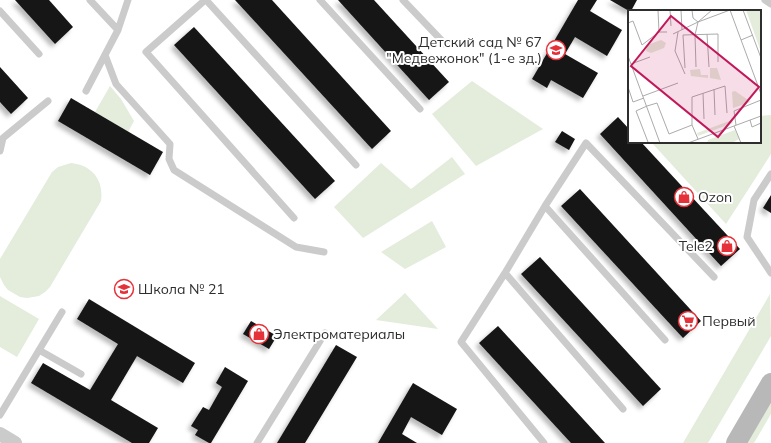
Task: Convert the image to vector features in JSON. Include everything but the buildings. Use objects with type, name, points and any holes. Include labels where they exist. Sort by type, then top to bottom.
[{"type":"main road","points":[[736,443],[771,383]]},
{"type":"lane","points":[[90,0],[118,30]]},
{"type":"lane","points":[[86,91],[118,30],[128,0]]},
{"type":"lane","points":[[294,218],[146,52],[206,0],[356,165]]},
{"type":"lane","points":[[320,0],[420,109]]},
{"type":"lane","points":[[403,0],[445,44]]},
{"type":"lane","points":[[765,0],[771,4]]},
{"type":"lane","points":[[0,11],[39,54]]},
{"type":"lane","points":[[105,55],[116,84],[170,144],[169,158],[174,170],[296,247],[324,252]]},
{"type":"lane","points":[[0,151],[2,136],[48,101]]},
{"type":"lane","points":[[544,443],[461,342],[545,206],[586,143],[714,277]]},
{"type":"lane","points":[[771,174],[754,200],[747,237],[771,273]]},
{"type":"lane","points":[[545,206],[665,340]]},
{"type":"lane","points":[[505,273],[622,409]]},
{"type":"lane","points":[[0,415],[62,312]]},
{"type":"lane","points":[[257,443],[324,333]]},
{"type":"lane","points":[[39,350],[81,374]]},
{"type":"green space","points":[[472,81],[543,129],[476,166],[432,114]]},
{"type":"green space","points":[[110,86],[121,99],[134,121],[128,132],[95,112]]},
{"type":"green space","points":[[771,115],[771,154],[726,224],[652,143],[761,143],[761,116]]},
{"type":"green space","points":[[452,157],[465,174],[363,238],[334,207],[381,163],[411,189]]},
{"type":"green space","points":[[71,163],[78,164],[91,170],[95,175],[101,186],[101,201],[50,287],[39,296],[27,298],[20,297],[8,290],[4,285],[0,277],[0,259],[52,172],[58,167]]},
{"type":"green space","points":[[432,221],[446,247],[405,269],[381,252]]},
{"type":"green space","points":[[405,293],[438,329],[376,320]]},
{"type":"green space","points":[[770,294],[771,336],[708,443],[683,443]]},
{"type":"green space","points":[[0,296],[39,319],[17,357],[0,347]]},
{"type":"green space","points":[[771,400],[771,414],[754,443],[745,443]]},
{"type":"place","name":"Детский сад № 67 \"Медвежонок\" (1-е зд.)","points":[[556,50]]},
{"type":"place","name":"Ozon","points":[[684,197]]},
{"type":"place","name":"Tele2","points":[[727,246]]},
{"type":"place","name":"Школа № 21","points":[[124,289]]},
{"type":"place","name":"Первый","points":[[688,321]]},
{"type":"place","name":"Электроматериалы","points":[[259,334]]}]
